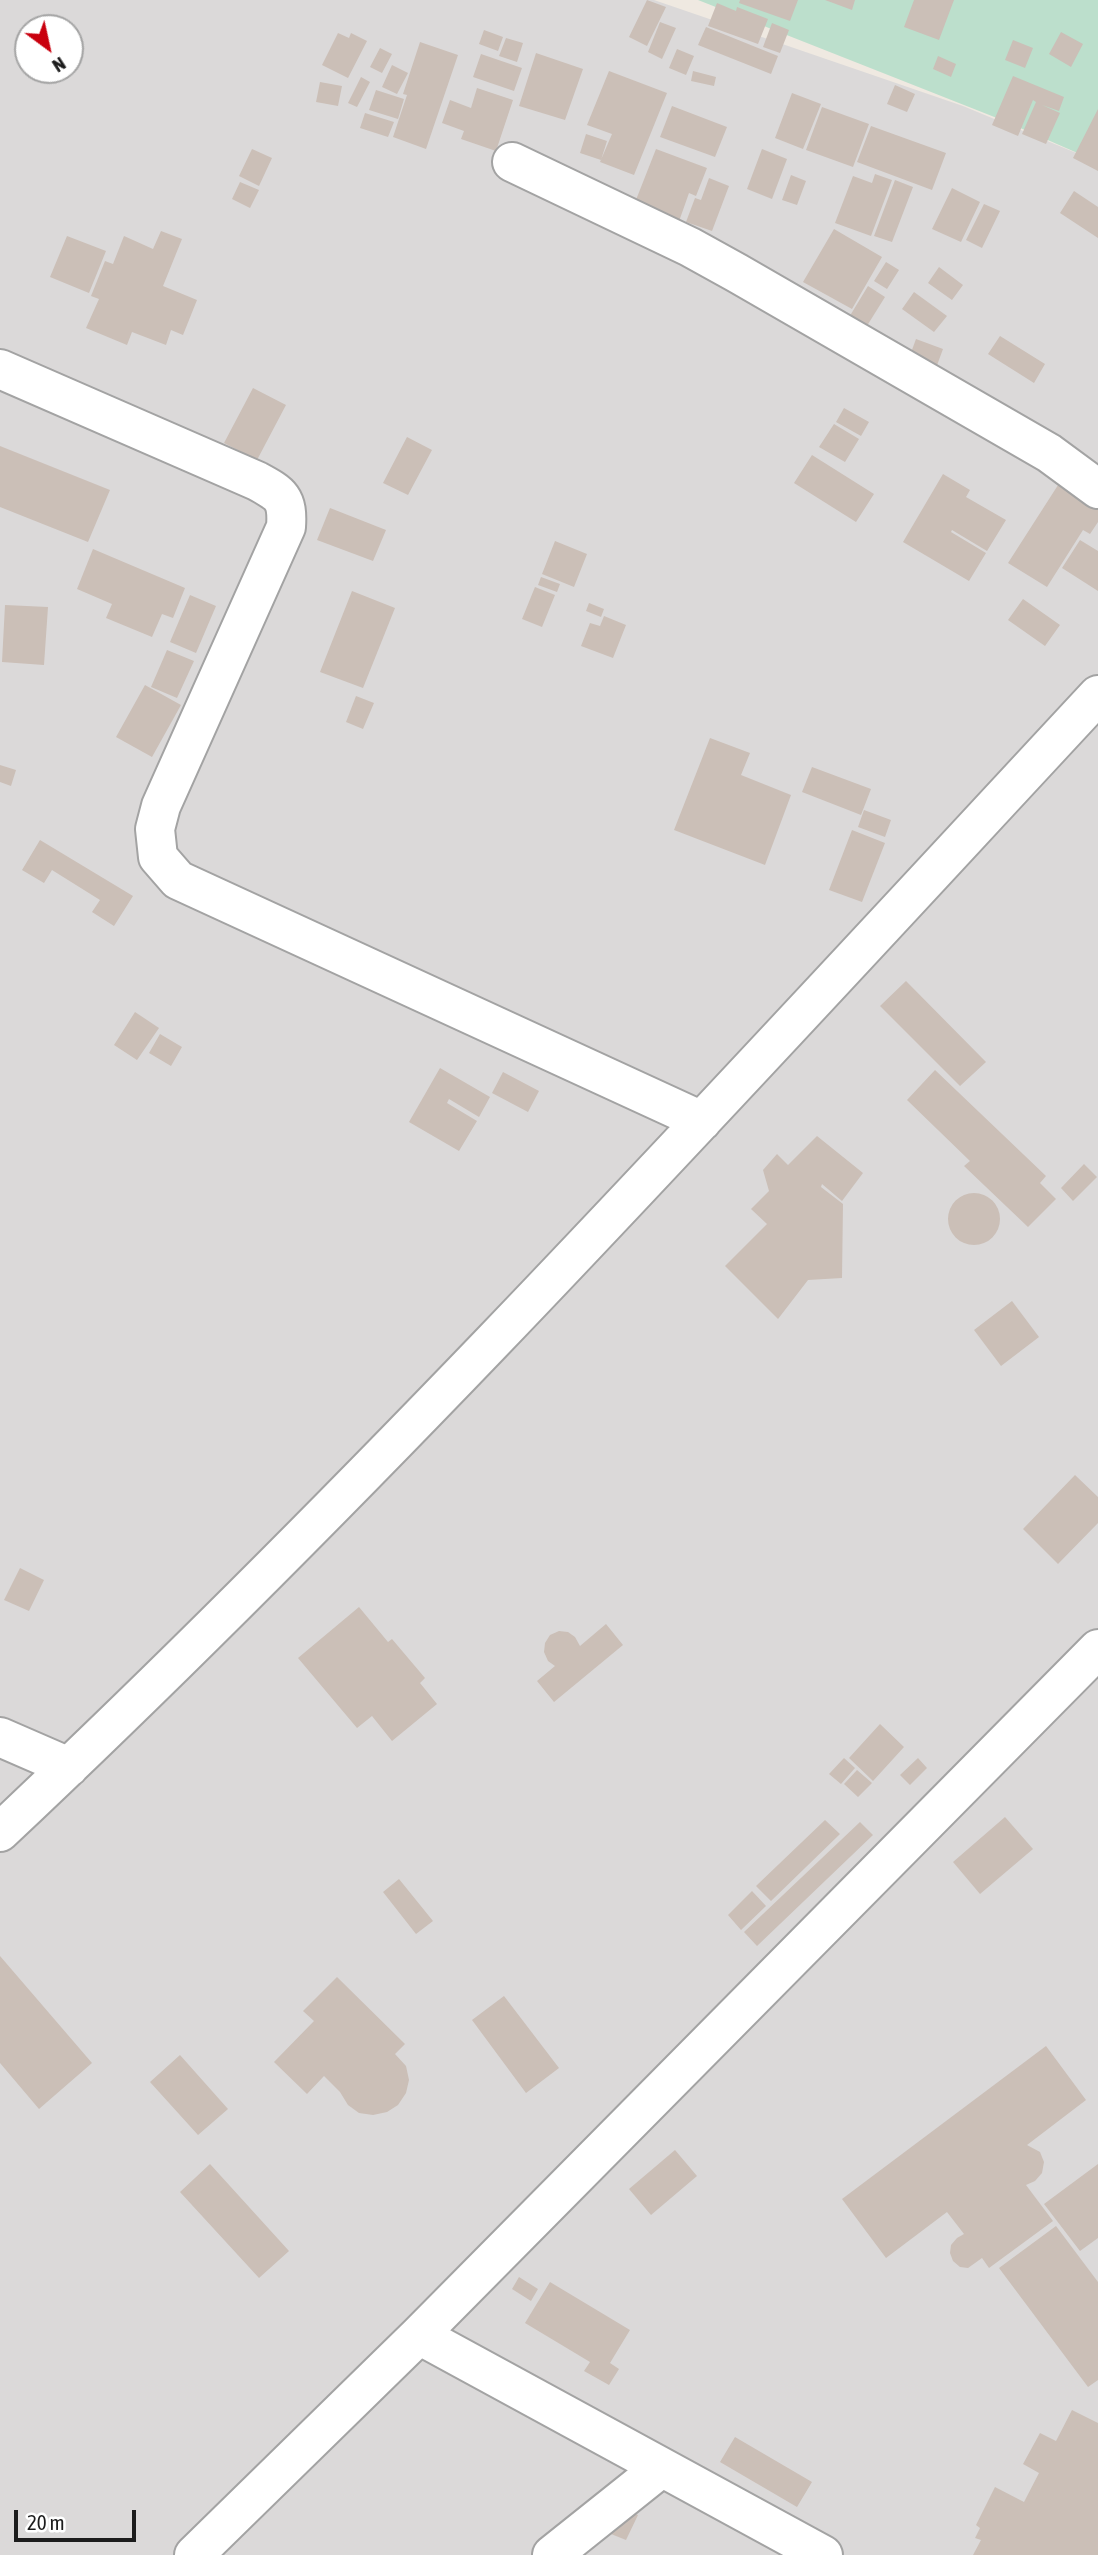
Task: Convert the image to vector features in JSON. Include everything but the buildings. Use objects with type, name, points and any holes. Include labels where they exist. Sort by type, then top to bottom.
[{"type":"street","points":[[512,162],[690,247],[737,273],[1049,453],[1098,489]]},
{"type":"street","points":[[0,369],[257,481],[277,491],[287,509],[286,527],[161,806],[155,829],[158,857],[178,880],[702,1121]]},
{"type":"street","points":[[0,1832],[400,1439],[702,1121],[1098,695]]},
{"type":"street","points":[[194,2555],[419,2335],[1098,1649]]},
{"type":"street","points":[[0,1737],[69,1767]]},
{"type":"street","points":[[419,2335],[824,2555]]},
{"type":"street","points":[[552,2555],[661,2468]]},
{"type":"shaded area","points":[[0,0],[654,0],[963,106],[1098,162],[1098,2555],[0,2555]]},
{"type":"green space","points":[[698,0],[1098,0],[1098,162],[1002,120]]}]
